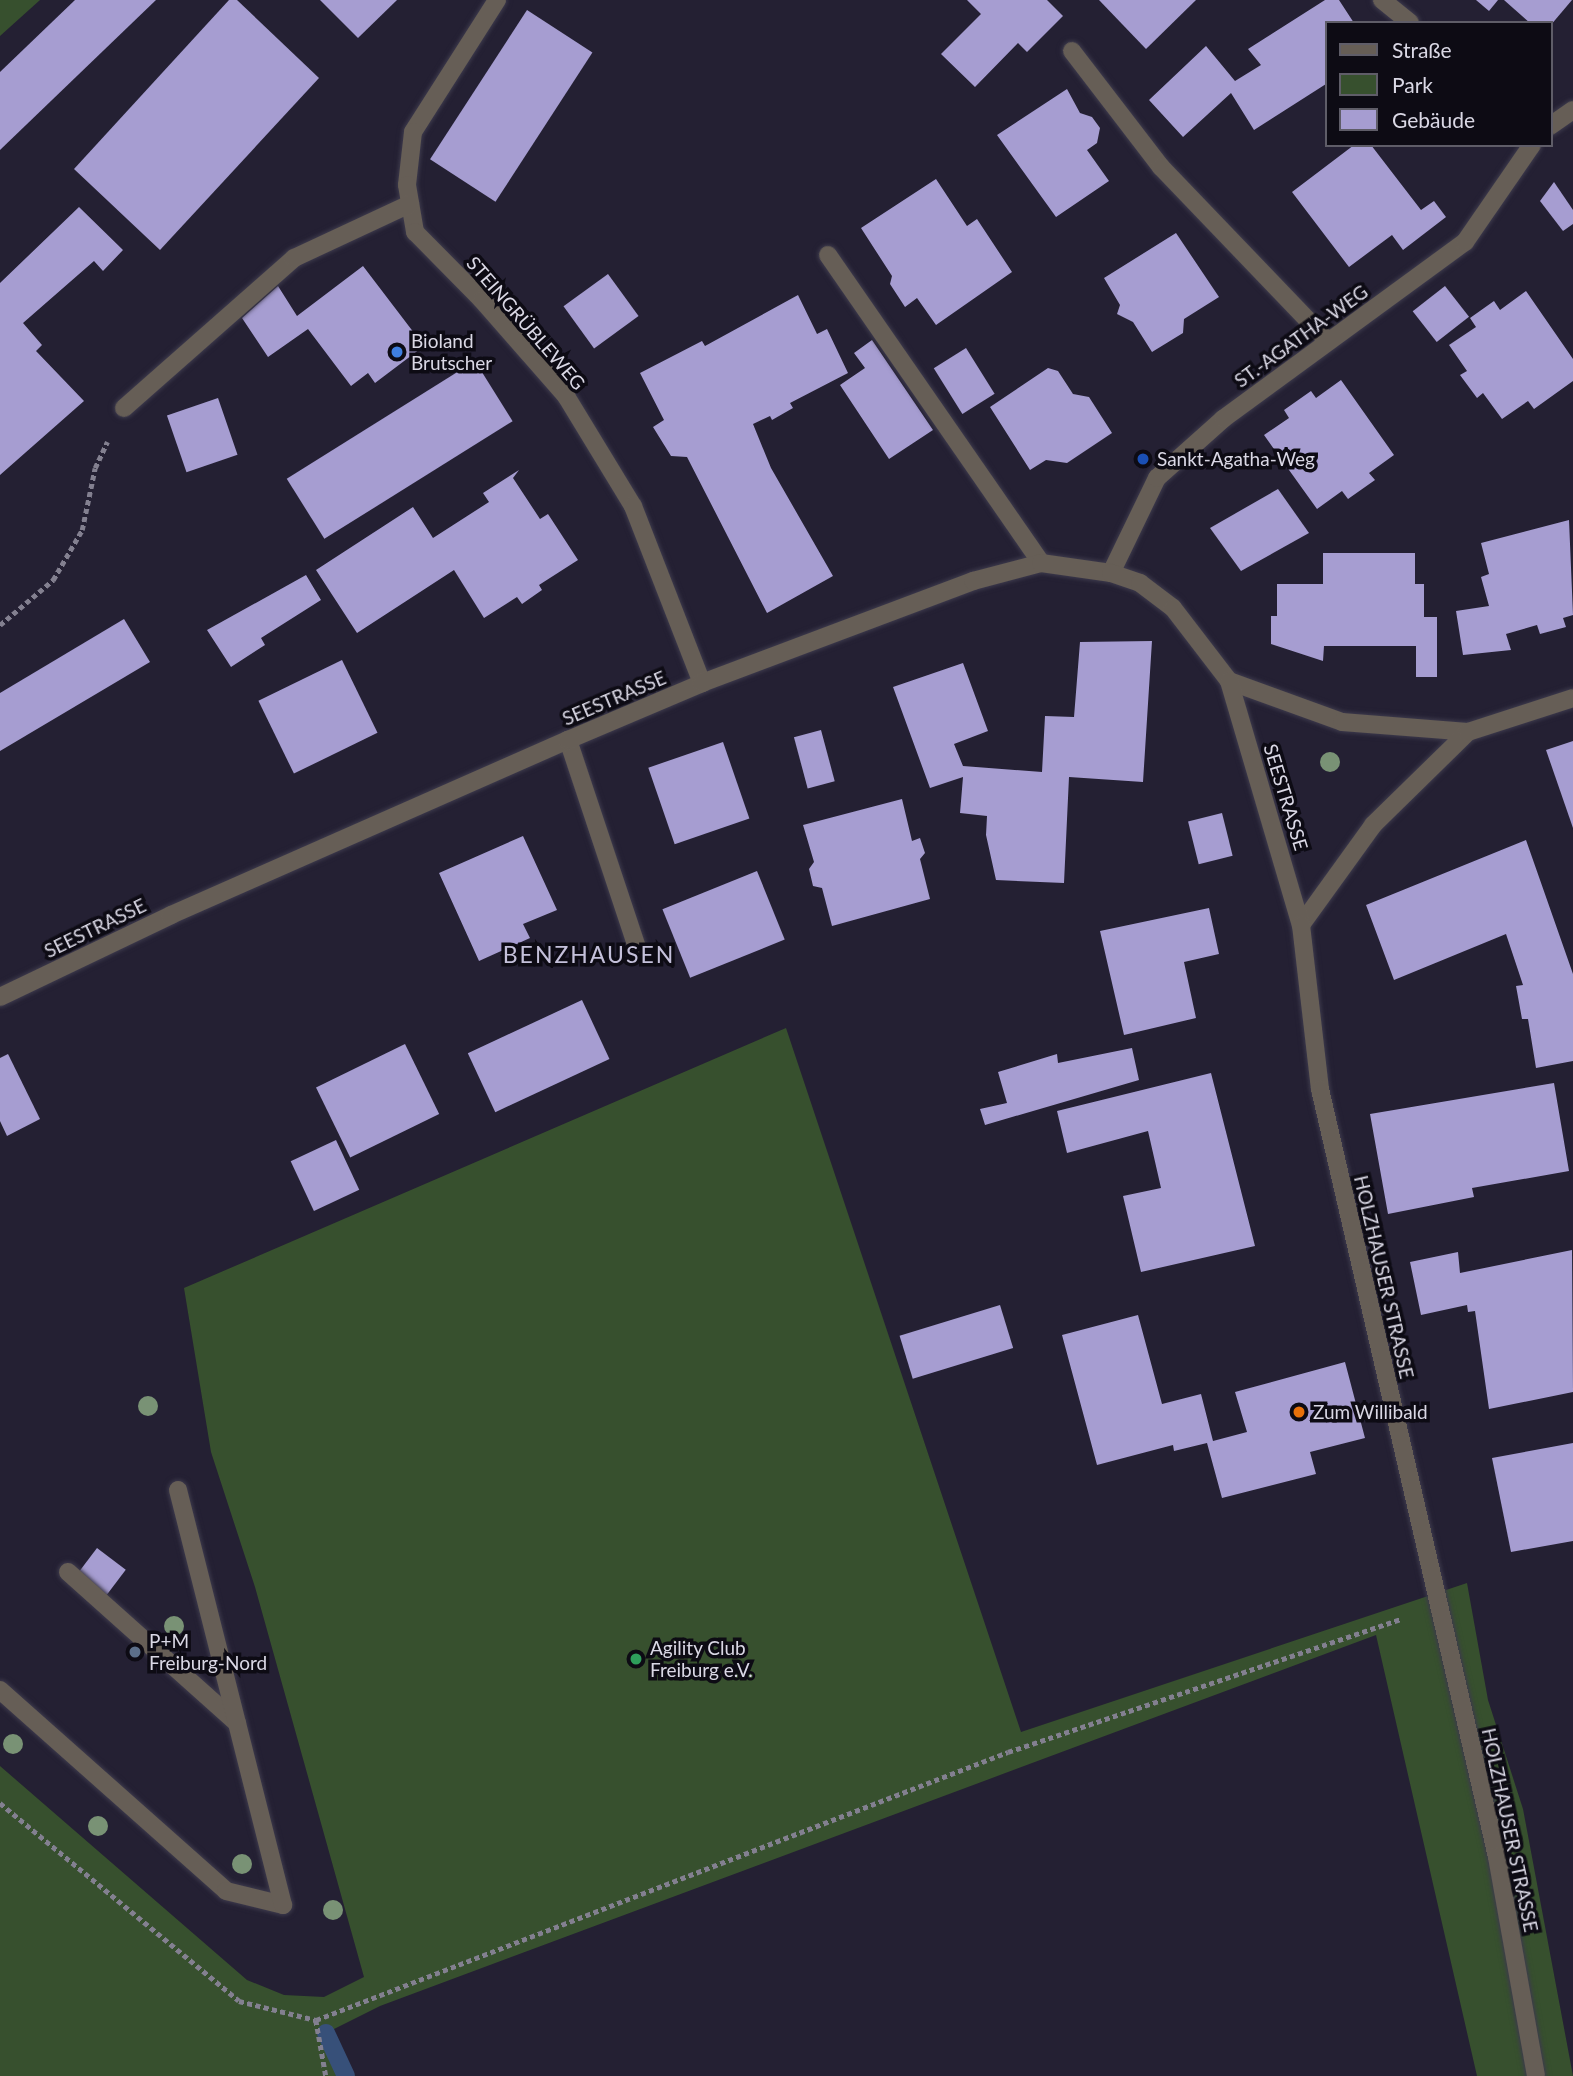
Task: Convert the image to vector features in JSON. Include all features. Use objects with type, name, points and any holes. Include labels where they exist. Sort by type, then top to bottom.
[{"type":"street","name":"STEINGRÜBLEWEG","points":[[497,0],[413,132],[407,185],[415,232],[482,300],[566,396],[632,506],[702,683]]},
{"type":"street","points":[[1382,0],[1408,21]]},
{"type":"street","points":[[1072,51],[1161,167],[1328,341]]},
{"type":"street","points":[[1552,125],[1573,110]]},
{"type":"street","name":"ST.-AGATHA-WEG","points":[[1111,573],[1157,478],[1223,419],[1465,243],[1531,147]]},
{"type":"street","points":[[124,408],[294,258],[410,204]]},
{"type":"street","points":[[828,255],[1041,563]]},
{"type":"street","name":"SEESTRASSE","points":[[0,997],[171,915],[702,683],[973,581],[1041,563],[1111,573],[1140,583],[1173,608],[1229,681],[1301,925]]},
{"type":"street","points":[[1229,681],[1342,722],[1468,732],[1573,698]]},
{"type":"street","points":[[1301,925],[1373,825],[1468,732]]},
{"type":"street","points":[[568,740],[638,951]]},
{"type":"street","name":"HOLZHAUSER STRASSE","points":[[1301,925],[1321,1089],[1497,1857],[1536,2076]]},
{"type":"street","points":[[0,1690],[226,1891],[282,1905],[178,1490]]},
{"type":"street","points":[[68,1572],[237,1723]]},
{"type":"path","points":[[0,625],[53,580],[82,530],[95,468],[124,408]]},
{"type":"path","points":[[0,1803],[239,2001],[316,2020],[1009,1752],[1328,1641],[1441,1608]]},
{"type":"path","points":[[316,2020],[326,2076]]},
{"type":"green space","points":[[0,0],[40,0],[0,36]]},
{"type":"green space","points":[[786,1028],[1021,1732],[1467,1583],[1488,1700],[1523,1809],[1573,2076],[1477,2076],[1376,1635],[380,2006],[332,2030],[355,2076],[0,2076],[0,1766],[247,1980],[284,1995],[324,1997],[364,1977],[255,1587],[211,1452],[184,1288]]},
{"type":"building","points":[[75,0],[156,0],[0,150],[0,72]]},
{"type":"building","points":[[229,0],[237,0],[319,78],[160,250],[74,169]]},
{"type":"building","points":[[320,0],[397,0],[358,38]]},
{"type":"building","points":[[967,0],[1047,0],[1063,16],[1027,52],[1018,43],[975,87],[941,54],[981,14]]},
{"type":"building","points":[[1099,0],[1196,0],[1146,49]]},
{"type":"building","points":[[1325,0],[1339,0],[1353,21],[1324,21],[1324,85],[1254,130],[1231,93],[1183,137],[1149,100],[1206,46],[1235,81],[1261,65],[1248,49]]},
{"type":"building","points":[[1476,0],[1498,0],[1489,11]]},
{"type":"building","points":[[1504,0],[1572,0],[1552,24],[1552,21],[1528,21]]},
{"type":"building","points":[[527,10],[592,52],[495,202],[430,159]]},
{"type":"building","points":[[1067,89],[1080,113],[1092,117],[1100,128],[1097,143],[1087,150],[1109,181],[1056,217],[997,135]]},
{"type":"building","points":[[1351,147],[1373,147],[1421,210],[1434,201],[1446,217],[1403,250],[1392,235],[1349,267],[1292,192]]},
{"type":"building","points":[[936,179],[967,226],[977,219],[1012,272],[936,325],[917,298],[905,307],[890,284],[892,276],[861,228]]},
{"type":"building","points":[[1554,182],[1573,210],[1573,224],[1563,231],[1540,201]]},
{"type":"building","points":[[79,207],[123,250],[103,271],[94,261],[23,323],[42,345],[36,351],[84,401],[0,475],[0,283]]},
{"type":"building","points":[[1176,233],[1219,297],[1184,319],[1183,333],[1152,352],[1133,322],[1117,314],[1120,305],[1104,278]]},
{"type":"building","points":[[363,266],[424,346],[375,383],[368,373],[351,386],[308,329],[268,357],[242,318],[278,286],[297,316]]},
{"type":"building","points":[[608,274],[639,316],[594,348],[564,306]]},
{"type":"building","points":[[1445,286],[1469,317],[1437,342],[1413,311]]},
{"type":"building","points":[[1526,291],[1573,359],[1573,381],[1534,409],[1528,401],[1502,419],[1483,393],[1477,398],[1460,375],[1467,371],[1449,345],[1476,327],[1470,318],[1494,301],[1500,310]]},
{"type":"building","points":[[798,295],[817,334],[827,329],[848,373],[790,403],[793,408],[772,420],[770,416],[753,424],[771,468],[833,576],[767,613],[687,457],[671,456],[653,427],[664,420],[640,373],[702,341],[705,346]]},
{"type":"building","points":[[872,340],[933,430],[889,459],[840,385],[865,368],[854,353]]},
{"type":"building","points":[[966,348],[995,394],[962,414],[934,368]]},
{"type":"building","points":[[475,361],[513,421],[324,539],[287,479]]},
{"type":"building","points":[[1048,368],[1058,371],[1073,394],[1089,397],[1112,433],[1067,463],[1046,460],[1030,470],[990,407]]},
{"type":"building","points":[[1341,380],[1394,455],[1369,473],[1375,480],[1348,499],[1342,491],[1317,509],[1264,435],[1289,418],[1284,410],[1311,391],[1316,398]]},
{"type":"building","points":[[218,398],[238,455],[186,472],[167,416]]},
{"type":"building","points":[[519,470],[513,478],[540,519],[548,514],[578,560],[539,585],[542,590],[522,604],[517,597],[484,618],[454,570],[357,633],[316,570],[413,507],[433,538],[489,502],[483,493]]},
{"type":"building","points":[[1278,489],[1309,533],[1241,571],[1210,528]]},
{"type":"building","points":[[1569,520],[1573,615],[1563,618],[1566,627],[1540,634],[1537,625],[1506,634],[1511,650],[1463,655],[1456,611],[1489,606],[1481,577],[1489,574],[1481,543]]},
{"type":"building","points":[[1323,553],[1415,553],[1415,584],[1424,584],[1424,617],[1437,617],[1437,677],[1416,677],[1416,646],[1324,646],[1323,661],[1271,644],[1271,616],[1277,616],[1277,584],[1323,584]]},
{"type":"building","points":[[306,575],[321,600],[261,638],[265,645],[231,667],[207,630]]},
{"type":"building","points":[[124,619],[150,662],[0,751],[0,693]]},
{"type":"building","points":[[1152,641],[1143,782],[1069,777],[1064,883],[996,880],[986,835],[987,816],[960,813],[963,777],[930,788],[893,687],[963,663],[988,731],[954,744],[963,766],[1042,772],[1045,716],[1074,717],[1080,642]]},
{"type":"building","points":[[342,660],[378,733],[294,774],[258,701]]},
{"type":"building","points":[[821,730],[835,781],[808,788],[794,737]]},
{"type":"building","points":[[1573,741],[1573,828],[1546,750]]},
{"type":"building","points":[[723,742],[749,819],[675,844],[648,768]]},
{"type":"building","points":[[902,799],[912,841],[920,838],[925,853],[920,859],[930,899],[832,926],[822,888],[813,886],[809,869],[814,862],[803,825]]},
{"type":"building","points":[[1222,813],[1233,856],[1199,864],[1188,821]]},
{"type":"building","points":[[523,836],[557,910],[523,924],[530,938],[479,961],[439,873]]},
{"type":"building","points":[[1526,840],[1573,974],[1573,1061],[1536,1068],[1528,1019],[1522,1019],[1516,986],[1523,985],[1506,934],[1394,980],[1366,905]]},
{"type":"building","points":[[757,871],[785,940],[690,978],[662,909]]},
{"type":"building","points":[[1209,908],[1219,954],[1184,962],[1196,1018],[1124,1035],[1100,931]]},
{"type":"building","points":[[582,1000],[609,1059],[495,1112],[468,1053]]},
{"type":"building","points":[[405,1044],[439,1114],[350,1158],[316,1087]]},
{"type":"building","points":[[1132,1048],[1139,1080],[985,1125],[980,1109],[1007,1103],[998,1072],[1057,1054],[1058,1063]]},
{"type":"building","points":[[8,1054],[40,1119],[7,1136],[0,1121],[0,1058]]},
{"type":"building","points":[[1211,1073],[1255,1246],[1141,1272],[1123,1196],[1161,1188],[1148,1131],[1067,1153],[1057,1111]]},
{"type":"building","points":[[1554,1083],[1569,1171],[1472,1188],[1474,1197],[1388,1214],[1370,1114]]},
{"type":"building","points":[[336,1140],[359,1190],[314,1211],[291,1161]]},
{"type":"building","points":[[1572,1250],[1573,1392],[1489,1409],[1475,1311],[1468,1312],[1467,1305],[1421,1315],[1410,1262],[1458,1252],[1460,1273]]},
{"type":"building","points":[[1000,1305],[1013,1348],[913,1379],[900,1336]]},
{"type":"building","points":[[1138,1315],[1162,1404],[1201,1394],[1213,1441],[1247,1432],[1235,1392],[1345,1362],[1365,1438],[1310,1452],[1316,1474],[1222,1498],[1207,1443],[1174,1451],[1173,1445],[1097,1465],[1062,1335]]},
{"type":"building","points":[[1573,1443],[1573,1541],[1511,1552],[1492,1458]]},
{"type":"building","points":[[97,1548],[126,1570],[106,1596],[77,1574]]},
{"type":"waterway","points":[[326,2033],[346,2076]]},
{"type":"place","name":"Bioland Brutscher","points":[[397,352]]},
{"type":"place","name":"Sankt-Agatha-Weg","points":[[1143,459]]},
{"type":"place","name":"Zum Willibald","points":[[1299,1412]]},
{"type":"place","name":"P+M Freiburg-Nord","points":[[135,1652]]},
{"type":"place","name":"Agility Club Freiburg e.V.","points":[[636,1659]]},
{"type":"district","name":"BENZHAUSEN","points":[[589,954]]}]
